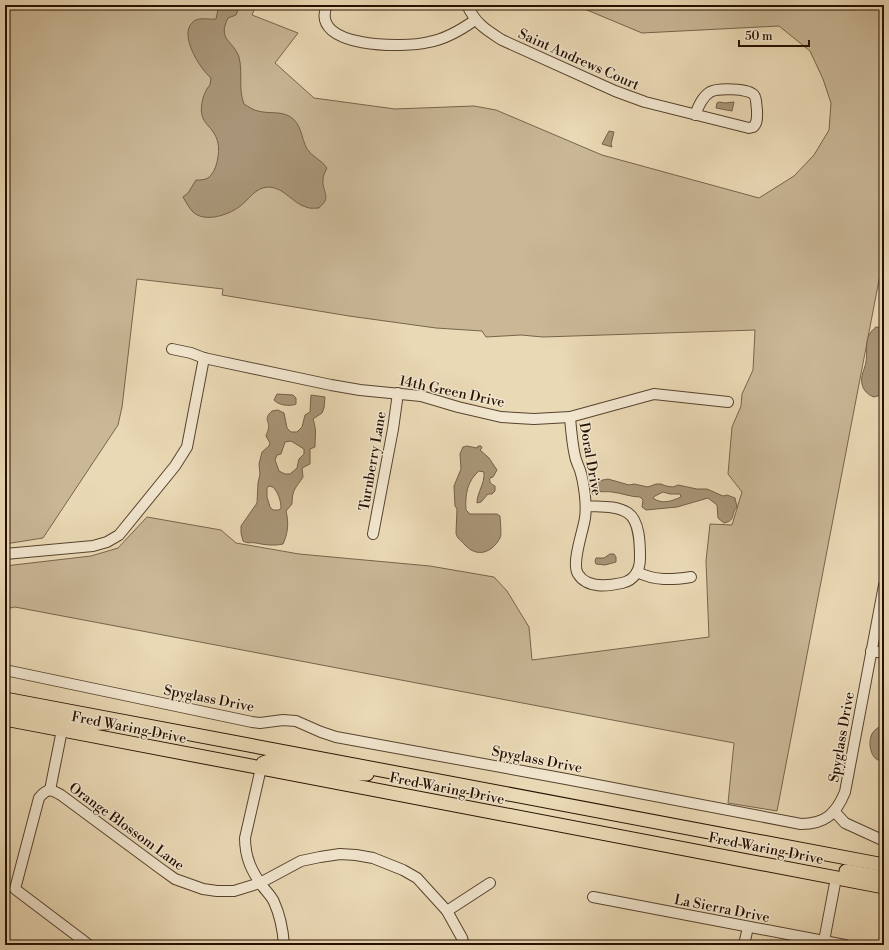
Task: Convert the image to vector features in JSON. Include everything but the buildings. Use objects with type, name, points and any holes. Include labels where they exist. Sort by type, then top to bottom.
[{"type":"main road","name":"Fred Waring Drive","points":[[5,699],[884,866]]},
{"type":"main road","points":[[5,710],[82,724],[122,721]]},
{"type":"main road","name":"Fred Waring Drive","points":[[5,720],[884,887]]},
{"type":"main road","points":[[261,768],[263,763],[269,760],[342,774],[396,774]]},
{"type":"main road","points":[[836,878],[839,873],[846,871],[884,878]]},
{"type":"street","points":[[327,5],[325,15],[326,22],[334,33],[356,41],[380,45],[428,43],[444,38],[475,20]]},
{"type":"street","name":"Saint Andrews Court","points":[[467,5],[475,20],[502,40],[615,91],[645,102],[694,115],[749,128],[753,127],[756,122],[756,99],[754,94],[750,91],[712,91],[708,93],[698,105],[694,115]]},
{"type":"street","name":"14th Green Drive","points":[[172,349],[191,353],[204,358],[331,385],[360,390],[421,396],[458,407],[501,417],[534,419],[570,417],[654,394],[728,402]]},
{"type":"street","points":[[5,554],[93,546],[107,542],[119,535],[175,466],[187,447],[204,358]]},
{"type":"street","name":"Turnberry Lane","points":[[373,534],[393,429],[398,393]]},
{"type":"street","name":"Doral Drive","points":[[570,417],[573,448],[580,471],[586,506],[575,568],[582,580],[599,586],[628,581],[633,578],[640,564],[640,553],[637,528],[631,516],[627,512],[620,510],[586,506]]},
{"type":"street","points":[[637,572],[646,577],[661,580],[692,577]]},
{"type":"street","name":"Spyglass Drive","points":[[5,670],[252,722],[260,723],[282,720],[296,721],[336,737],[801,824],[816,823],[823,820],[839,806],[845,792],[884,585]]},
{"type":"street","points":[[871,651],[884,653]]},
{"type":"street","points":[[62,730],[49,790],[44,792],[40,798],[15,889],[89,945]]},
{"type":"street","points":[[261,768],[246,838],[245,850],[249,864],[260,883],[274,901],[283,935],[284,945]]},
{"type":"street","name":"Orange Blossom Lane","points":[[49,790],[61,795],[175,879],[202,889],[217,891],[234,890],[260,883],[301,861],[320,856],[340,854],[373,858],[403,870],[417,878],[447,911],[462,938],[464,945]]},
{"type":"street","points":[[834,811],[845,823],[884,840]]},
{"type":"street","points":[[824,941],[836,878]]},
{"type":"street","points":[[447,911],[490,884]]},
{"type":"street","name":"La Sierra Drive","points":[[593,897],[845,945]]},
{"type":"street","points":[[744,945],[748,927]]},
{"type":"shaded area","points":[[5,5],[256,5],[252,15],[298,33],[275,63],[314,98],[395,109],[474,106],[496,110],[602,155],[759,198],[794,176],[814,155],[829,130],[831,103],[823,79],[810,51],[779,26],[642,33],[575,5],[884,5],[884,254],[777,811],[728,803],[734,743],[15,607],[5,609],[5,566],[91,556],[118,548],[147,517],[221,530],[236,543],[299,554],[430,566],[494,577],[507,591],[529,627],[532,660],[709,637],[706,561],[710,524],[732,525],[742,492],[728,474],[732,427],[741,406],[742,394],[753,370],[755,330],[543,337],[521,335],[486,337],[482,331],[436,328],[349,316],[222,295],[223,289],[137,279],[122,407],[118,425],[43,538],[5,544]]},
{"type":"shaded area","points":[[219,5],[240,5],[236,15],[228,18],[224,31],[225,36],[239,57],[241,69],[241,93],[244,104],[256,111],[281,114],[289,116],[293,119],[299,127],[307,149],[327,168],[323,179],[326,198],[325,202],[319,208],[309,208],[301,205],[280,190],[269,187],[256,191],[239,207],[229,213],[216,217],[204,217],[193,212],[183,197],[188,193],[196,180],[208,178],[211,175],[217,162],[219,151],[216,136],[203,119],[201,107],[203,98],[210,85],[211,78],[206,74],[192,52],[188,35],[189,28],[194,21],[200,19],[216,19]]},
{"type":"shaded area","points":[[734,102],[732,111],[716,108],[717,103]]},
{"type":"shaded area","points":[[609,131],[614,132],[611,144],[612,147],[602,144]]},
{"type":"shaded area","points":[[876,327],[884,328],[884,394],[874,397],[868,394],[865,390],[862,376],[866,362],[869,335]]},
{"type":"shaded area","points":[[277,394],[293,395],[296,398],[296,404],[287,405],[278,403],[274,400]]},
{"type":"shaded area","points":[[311,395],[325,397],[322,413],[313,419],[315,430],[315,447],[310,449],[310,464],[302,468],[303,477],[296,486],[292,504],[286,511],[288,528],[283,544],[270,545],[248,543],[243,541],[241,526],[257,503],[260,474],[259,464],[262,452],[269,446],[270,443],[266,436],[269,427],[267,419],[269,414],[272,411],[278,410],[284,413],[287,428],[291,432],[297,432],[302,427],[305,415],[310,412]],"holes":[[[291,441],[304,449],[304,454],[299,459],[297,468],[290,474],[285,474],[279,471],[275,460],[277,455],[281,454],[285,442]],[[269,486],[273,487],[278,494],[281,505],[279,510],[273,510],[270,507],[267,497],[267,488]]]},
{"type":"shaded area","points":[[467,446],[477,448],[478,446],[481,446],[482,448],[480,450],[489,458],[497,470],[493,477],[490,478],[491,483],[495,486],[495,491],[492,494],[488,494],[481,502],[477,503],[484,476],[484,472],[479,471],[469,484],[466,499],[466,510],[470,514],[497,514],[500,516],[501,537],[493,547],[484,552],[474,552],[458,538],[456,533],[457,509],[455,506],[454,486],[461,469],[460,454],[463,447]]},
{"type":"shaded area","points":[[608,479],[629,485],[634,484],[648,487],[661,484],[673,487],[678,485],[697,489],[707,489],[723,496],[727,495],[735,498],[737,507],[731,520],[724,523],[718,518],[717,505],[708,498],[677,507],[646,510],[642,507],[643,500],[640,497],[596,490],[598,481]],"holes":[[[663,492],[680,494],[681,497],[663,502],[653,498]]]},
{"type":"shaded area","points":[[610,554],[614,554],[616,557],[616,562],[605,565],[596,564],[596,558],[604,558]]},
{"type":"shaded area","points":[[884,726],[884,760],[878,760],[871,751],[870,742],[872,733],[876,729]]}]
